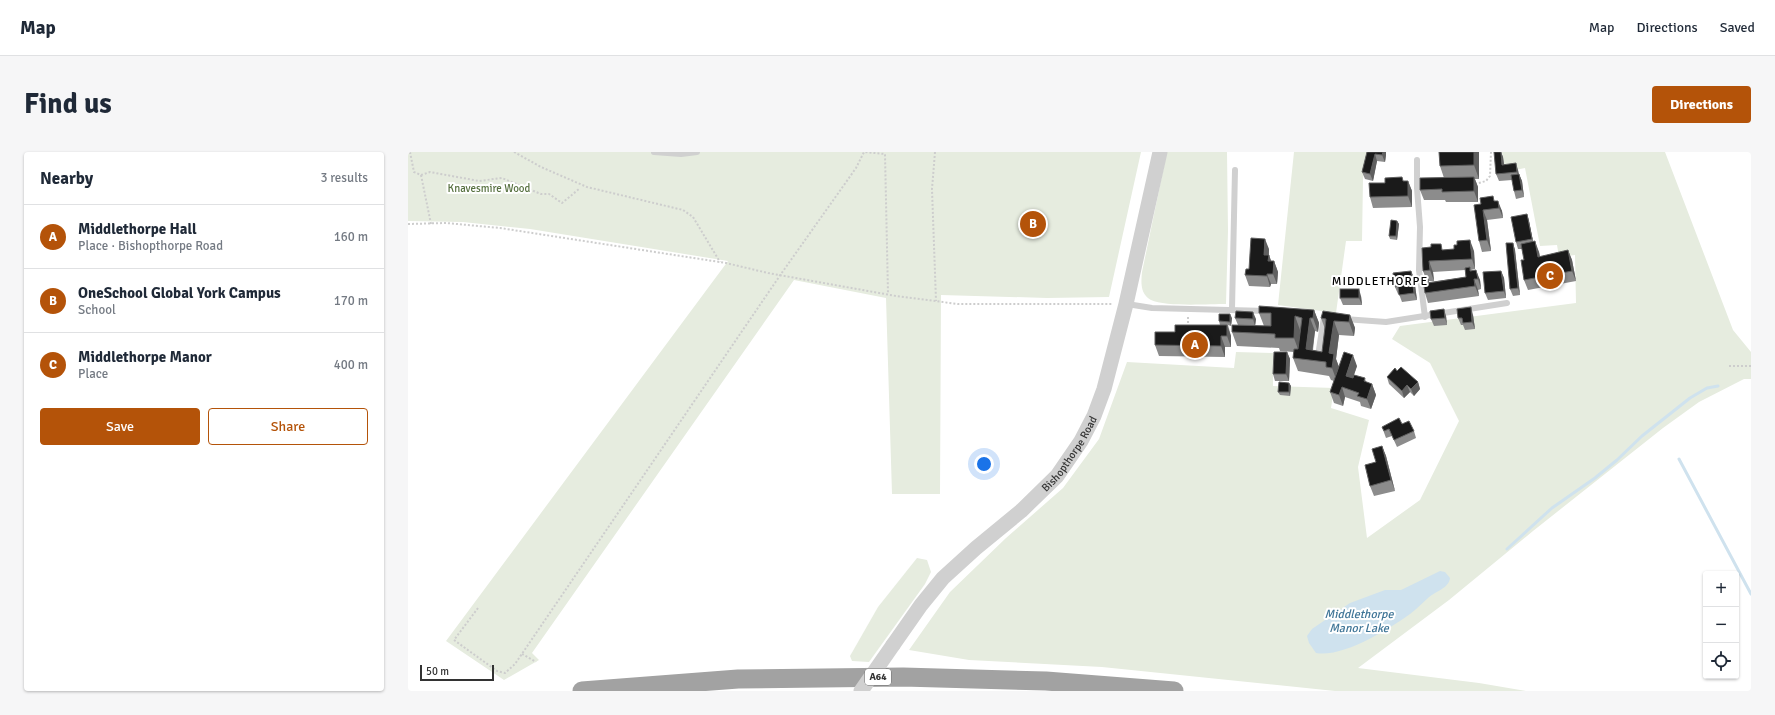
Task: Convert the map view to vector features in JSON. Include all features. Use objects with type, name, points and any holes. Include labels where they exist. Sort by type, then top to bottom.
[{"type":"highway","name":"A64","points":[[582,691],[738,679],[903,677],[1046,681],[1174,691]]},
{"type":"street","name":"Bishopthorpe Road","points":[[861,691],[921,605],[943,578],[976,548],[1022,512],[1058,476],[1081,441],[1094,416],[1104,389],[1126,304],[1160,152]]},
{"type":"lane","points":[[654,152],[681,154],[697,152]]},
{"type":"lane","points":[[1417,160],[1416,188],[1420,227],[1419,270],[1425,317]]},
{"type":"lane","points":[[1232,309],[1235,170]]},
{"type":"lane","points":[[1338,318],[1386,322],[1507,303]]},
{"type":"lane","points":[[1126,304],[1152,308],[1272,311]]},
{"type":"lane","points":[[1316,316],[1331,318]]},
{"type":"lane","points":[[1318,356],[1324,317]]},
{"type":"path","points":[[410,152],[414,172],[421,174],[430,172],[478,181],[502,178],[541,194],[549,194],[562,203],[579,189]]},
{"type":"path","points":[[514,152],[541,167],[587,187],[683,210],[692,217],[720,262]]},
{"type":"path","points":[[478,608],[454,640],[497,671],[505,673],[511,669],[522,654],[781,274],[856,168],[864,152],[885,154],[888,294]]},
{"type":"path","points":[[935,152],[932,189],[936,301]]},
{"type":"path","points":[[1472,184],[1486,181],[1490,176],[1491,152]]},
{"type":"path","points":[[421,174],[431,224]]},
{"type":"path","points":[[408,224],[500,228],[720,262],[888,294],[958,304],[1126,304]]},
{"type":"path","points":[[1729,366],[1751,366]]},
{"type":"path","points":[[522,654],[536,662]]},
{"type":"green space","name":"Knavesmire Wood","points":[[408,152],[1141,152],[1109,297],[1047,298],[941,295],[940,494],[892,494],[886,298],[794,280],[532,653],[539,660],[504,680],[446,641],[728,261],[530,229],[463,222],[408,221]]},
{"type":"green space","points":[[1167,152],[1227,152],[1228,231],[1226,304],[1166,304],[1151,300],[1143,291],[1142,272]]},
{"type":"green space","points":[[1294,152],[1367,152],[1363,179],[1362,241],[1346,241],[1336,313],[1278,305]]},
{"type":"green space","points":[[1502,152],[1665,152],[1733,330],[1751,352],[1751,379],[1744,379],[1699,402],[1663,428],[1449,600],[1358,668],[1479,683],[1526,691],[1335,691],[1102,667],[969,660],[909,650],[950,592],[1006,538],[1063,488],[1099,439],[1127,362],[1234,368],[1236,352],[1273,353],[1273,386],[1334,388],[1331,408],[1369,420],[1358,467],[1367,538],[1420,500],[1459,421],[1430,363],[1392,339],[1400,326],[1576,303],[1575,255],[1559,257],[1557,245],[1540,246],[1525,168],[1505,172]]},
{"type":"green space","points":[[917,558],[927,560],[931,572],[925,584],[869,662],[852,661],[850,656],[878,607]]},
{"type":"water","name":"Middlethorpe Manor Lake","points":[[1440,571],[1445,572],[1450,578],[1447,584],[1410,614],[1378,634],[1352,647],[1327,653],[1316,653],[1309,643],[1307,636],[1312,629],[1350,603],[1385,590],[1401,590]]},
{"type":"building","points":[[1367,152],[1383,152],[1382,155],[1375,154],[1370,174],[1362,172]]},
{"type":"building","points":[[1439,152],[1474,152],[1474,165],[1440,166]]},
{"type":"building","points":[[1494,152],[1501,152],[1502,165],[1516,163],[1517,172],[1496,174]]},
{"type":"building","points":[[1519,174],[1522,190],[1514,191],[1511,175]]},
{"type":"building","points":[[1402,177],[1403,181],[1408,181],[1408,196],[1370,197],[1369,183],[1385,183],[1385,178]]},
{"type":"building","points":[[1474,177],[1474,191],[1442,192],[1442,189],[1420,190],[1420,178]]},
{"type":"building","points":[[1493,196],[1494,201],[1498,201],[1499,208],[1483,210],[1487,240],[1479,241],[1474,205],[1481,204],[1480,198]]},
{"type":"building","points":[[1527,214],[1532,239],[1516,242],[1511,217]]},
{"type":"building","points":[[1391,220],[1397,221],[1396,236],[1389,236]]},
{"type":"building","points":[[1251,238],[1265,239],[1264,255],[1269,255],[1268,261],[1274,261],[1273,274],[1267,274],[1267,276],[1245,275],[1246,269],[1249,269]]},
{"type":"building","points":[[1470,240],[1472,259],[1429,261],[1430,270],[1423,271],[1422,248],[1431,247],[1431,244],[1441,244],[1442,250],[1454,249],[1454,245],[1457,245],[1457,241]]},
{"type":"building","points":[[1535,241],[1538,257],[1568,250],[1572,271],[1524,280],[1521,260],[1524,260],[1521,244]]},
{"type":"building","points":[[1506,243],[1513,243],[1518,288],[1510,289]]},
{"type":"building","points":[[1470,267],[1470,271],[1476,270],[1478,279],[1474,279],[1475,286],[1425,293],[1423,280],[1428,279],[1428,283],[1466,277],[1465,268]]},
{"type":"building","points":[[1411,271],[1414,293],[1399,295],[1398,286],[1395,287],[1393,273]]},
{"type":"building","points":[[1501,271],[1504,291],[1485,293],[1483,272]]},
{"type":"building","points":[[1340,289],[1359,289],[1359,298],[1340,298]]},
{"type":"building","points":[[1259,306],[1314,310],[1313,318],[1310,318],[1306,349],[1322,352],[1326,319],[1321,318],[1323,311],[1350,315],[1349,322],[1334,321],[1329,353],[1334,354],[1332,368],[1326,367],[1326,362],[1293,358],[1294,349],[1298,349],[1302,318],[1295,316],[1294,338],[1275,338],[1275,334],[1232,332],[1232,325],[1271,326],[1271,313],[1259,313]]},
{"type":"building","points":[[1471,307],[1472,322],[1463,323],[1462,318],[1458,318],[1457,309]]},
{"type":"building","points":[[1444,309],[1445,318],[1431,319],[1430,311]]},
{"type":"building","points":[[1236,311],[1253,312],[1253,319],[1235,318]]},
{"type":"building","points":[[1219,314],[1230,314],[1230,322],[1219,321]]},
{"type":"building","points":[[1175,325],[1227,325],[1227,336],[1221,336],[1221,346],[1155,345],[1155,332],[1175,332]]},
{"type":"building","points":[[1274,352],[1287,352],[1286,374],[1273,374]]},
{"type":"building","points":[[1344,352],[1353,355],[1346,376],[1353,378],[1354,375],[1365,378],[1364,381],[1372,384],[1367,399],[1357,396],[1359,393],[1342,387],[1339,395],[1330,392]]},
{"type":"building","points":[[1401,367],[1418,382],[1411,389],[1407,385],[1402,391],[1387,377],[1395,368],[1397,371]]},
{"type":"building","points":[[1279,382],[1289,383],[1289,392],[1278,392]]},
{"type":"building","points":[[1399,418],[1402,424],[1409,421],[1414,431],[1394,440],[1389,429],[1384,431],[1382,427]]},
{"type":"building","points":[[1382,446],[1391,480],[1370,486],[1365,465],[1376,462],[1372,449]]},
{"type":"waterway","points":[[1507,549],[1552,508],[1595,478],[1617,460],[1642,436],[1690,398],[1707,388],[1718,386]]},
{"type":"waterway","points":[[1679,459],[1751,594]]},
{"type":"place","name":"OneSchool Global York Campus","points":[[1033,224]]},
{"type":"place","name":"Middlethorpe Manor","points":[[1550,276]]},
{"type":"place","name":"Middlethorpe Hall","points":[[1195,345]]},
{"type":"district","name":"MIDDLETHORPE","points":[[1380,281]]}]
